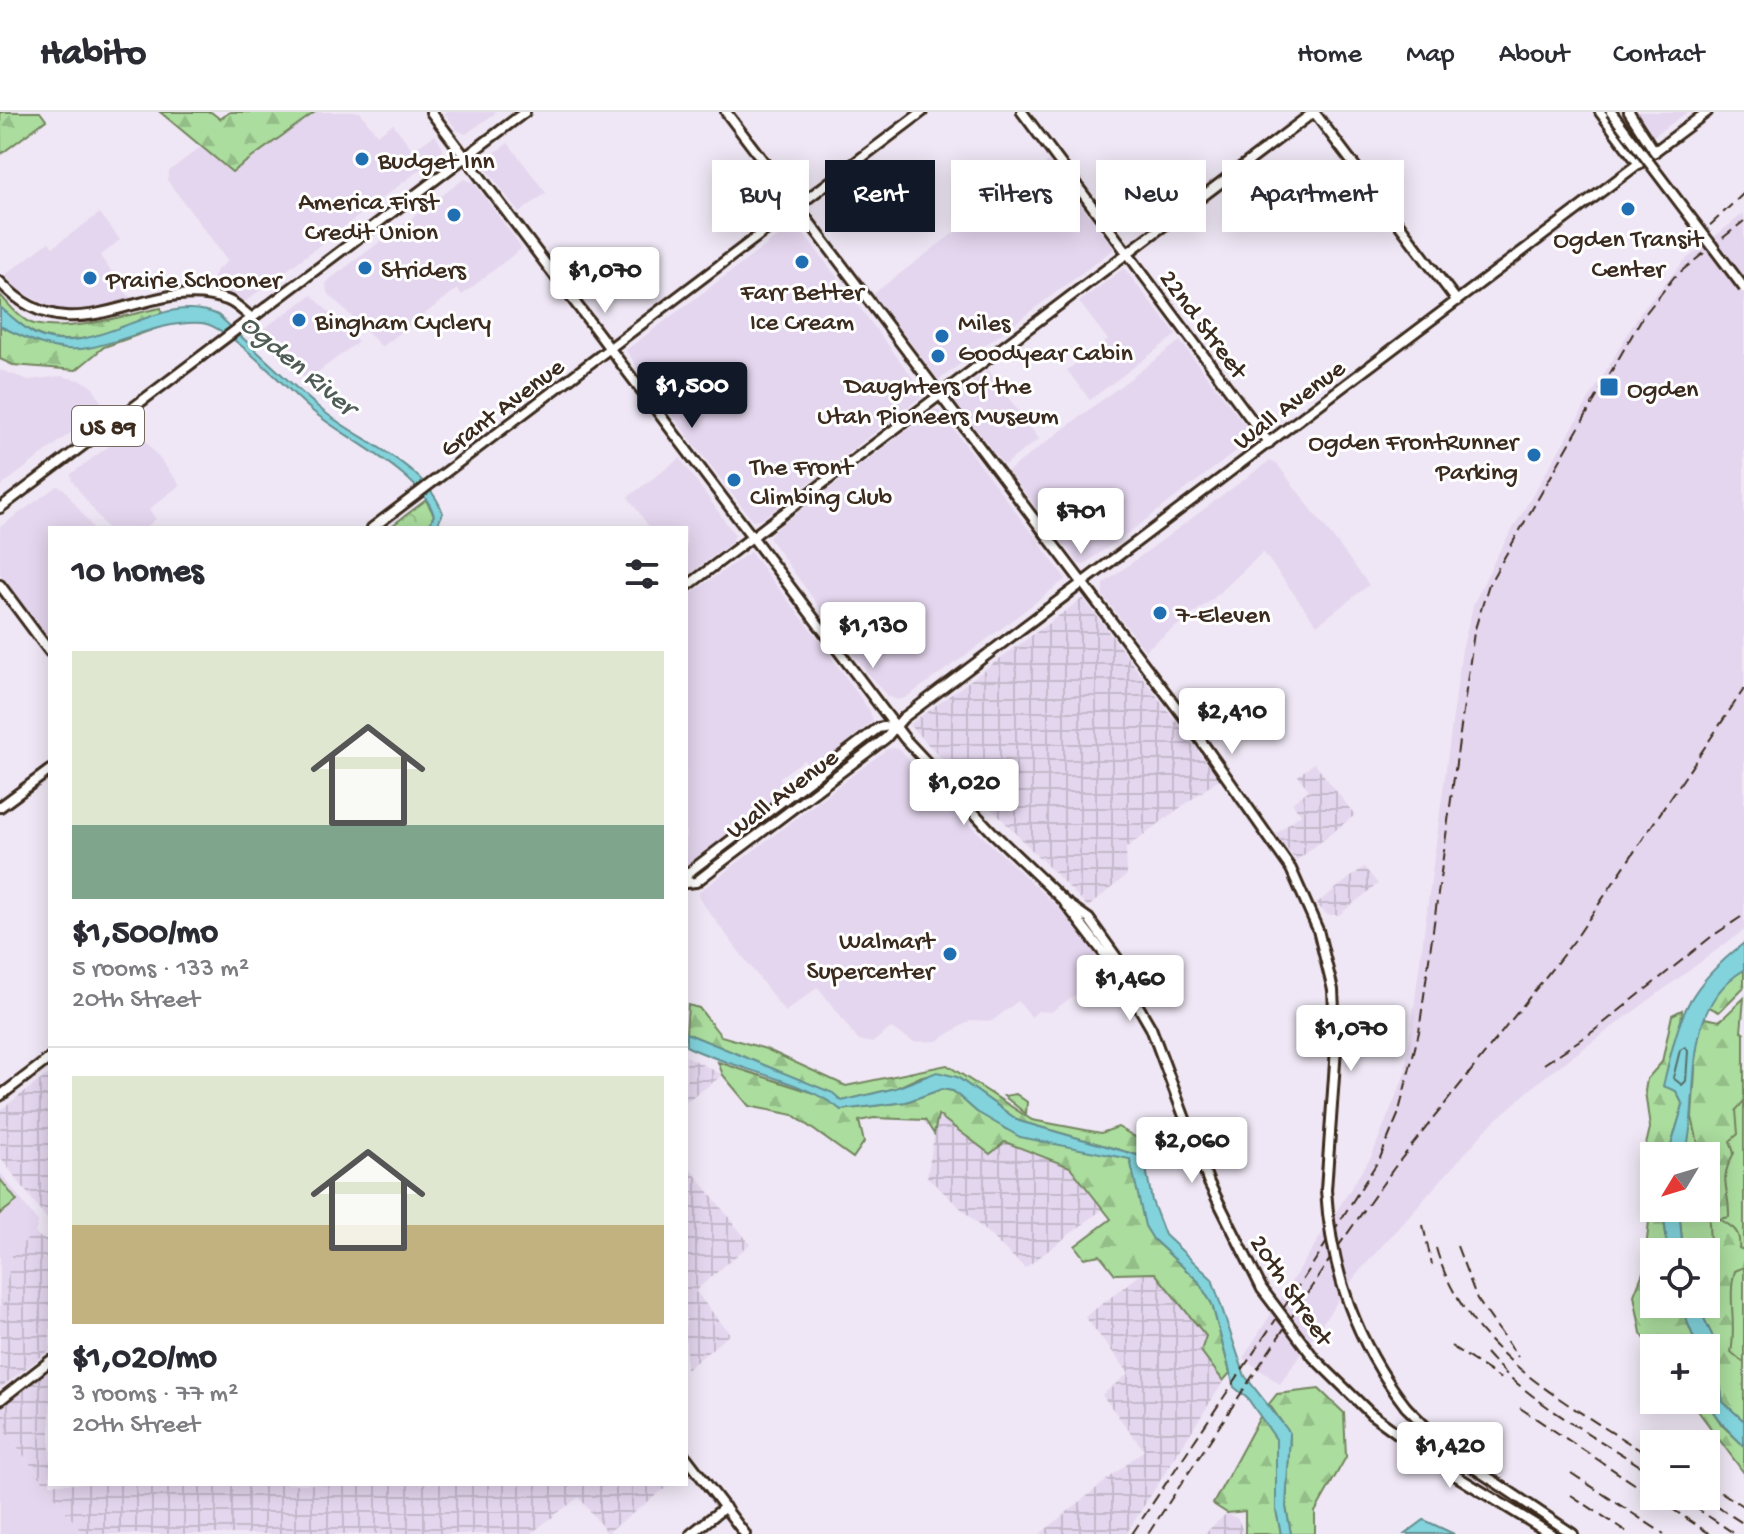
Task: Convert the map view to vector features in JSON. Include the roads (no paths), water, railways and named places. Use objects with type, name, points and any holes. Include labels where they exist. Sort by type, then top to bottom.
[{"type":"main road","name":"20th Street","points":[[431,112],[894,725],[963,803],[1065,902],[1089,919],[1122,965],[1119,973]]},
{"type":"main road","name":"US 89","points":[[0,508],[525,112]]},
{"type":"main road","points":[[726,112],[762,160]]},
{"type":"main road","name":"Grant Avenue","points":[[809,198],[922,112]]},
{"type":"main road","name":"22nd Street","points":[[1022,112],[1269,443]]},
{"type":"main road","points":[[688,585],[1314,112],[1457,301]]},
{"type":"main road","points":[[1600,112],[1639,164]]},
{"type":"main road","points":[[1611,112],[1744,288]]},
{"type":"main road","points":[[1629,112],[1655,152]]},
{"type":"main road","name":"Wall Avenue","points":[[688,881],[696,882],[875,746],[894,725],[1707,112]]},
{"type":"main road","points":[[809,223],[1276,844],[1310,909],[1327,959],[1336,1019],[1326,1190],[1332,1252],[1349,1309],[1374,1363],[1406,1407],[1461,1461],[1573,1534]]},
{"type":"main road","name":"Grant Avenue","points":[[375,526],[764,232]]},
{"type":"main road","points":[[0,282],[19,301],[52,316],[73,317],[174,298],[211,296],[230,300],[248,320]]},
{"type":"main road","points":[[0,585],[48,649]]},
{"type":"main road","points":[[0,807],[48,771]]},
{"type":"main road","name":"20th Street","points":[[1065,902],[1071,914],[1119,973],[1151,1028],[1209,1183],[1262,1289],[1314,1358],[1371,1414],[1453,1474],[1551,1534]]},
{"type":"main road","points":[[0,1096],[48,1060]]},
{"type":"main road","points":[[0,1400],[48,1363]]},
{"type":"main road","points":[[688,1460],[745,1534]]},
{"type":"main road","points":[[691,1534],[725,1507]]},
{"type":"water","points":[[0,307],[35,334],[58,340],[81,339],[173,311],[195,309],[218,315],[323,411],[407,467],[434,496],[443,513],[437,526],[429,526],[434,515],[415,485],[382,458],[315,413],[243,347],[213,326],[201,323],[172,325],[102,345],[65,349],[42,344],[0,326]]},
{"type":"water","points":[[1744,943],[1744,970],[1723,987],[1709,1007],[1701,1029],[1688,1142],[1672,1142],[1683,1105],[1676,1091],[1663,1086],[1674,1041],[1696,990]]},
{"type":"water","points":[[688,1034],[833,1093],[842,1101],[896,1088],[937,1072],[957,1077],[1019,1121],[1144,1157],[1152,1201],[1165,1235],[1212,1279],[1245,1376],[1290,1433],[1286,1507],[1291,1534],[1281,1534],[1276,1510],[1276,1439],[1248,1399],[1234,1387],[1212,1304],[1198,1281],[1153,1239],[1145,1226],[1130,1159],[1020,1137],[977,1112],[953,1091],[942,1089],[906,1102],[841,1110],[808,1091],[688,1047]]},
{"type":"water","points":[[1665,1222],[1680,1222],[1682,1238],[1666,1238]]},
{"type":"water","points":[[1686,1318],[1704,1318],[1712,1334],[1692,1334]]},
{"type":"water","points":[[1720,1384],[1723,1402],[1744,1421],[1744,1446],[1715,1414],[1720,1414]]},
{"type":"water","points":[[1424,1520],[1454,1534],[1405,1534]]},
{"type":"railway","points":[[1684,250],[1744,193]]},
{"type":"railway","points":[[1132,1534],[1309,1270],[1380,1158],[1398,1115],[1419,1032],[1474,632],[1489,584],[1642,318],[1674,277],[1744,221]]},
{"type":"railway","points":[[1148,1534],[1340,1244],[1394,1168],[1574,941],[1744,689]]},
{"type":"railway","points":[[1544,1064],[1595,1030],[1711,937],[1744,915]]},
{"type":"railway","points":[[1423,1225],[1432,1265]]},
{"type":"railway","points":[[1457,1246],[1477,1299],[1518,1357]]},
{"type":"railway","points":[[1436,1248],[1450,1285],[1495,1347],[1555,1396],[1640,1450]]},
{"type":"railway","points":[[1451,1346],[1501,1379]]},
{"type":"railway","points":[[1486,1353],[1544,1404],[1640,1466]]},
{"type":"railway","points":[[1520,1408],[1710,1534]]},
{"type":"railway","points":[[1571,1473],[1664,1534]]},
{"type":"railway","points":[[1720,1491],[1744,1507]]},
{"type":"railway","points":[[1571,1495],[1630,1534]]},
{"type":"railway","points":[[1720,1508],[1744,1524]]},
{"type":"railway","points":[[1699,1510],[1735,1534]]},
{"type":"place","name":"Budget Inn","points":[[362,159]]},
{"type":"place","name":"Ogden Transit Center","points":[[1628,209]]},
{"type":"place","name":"America First Credit Union","points":[[454,215]]},
{"type":"place","name":"Farr Better Ice Cream","points":[[802,262]]},
{"type":"place","name":"Striders","points":[[365,268]]},
{"type":"place","name":"Prairie Schooner","points":[[90,278]]},
{"type":"place","name":"Bingham Cyclery","points":[[299,320]]},
{"type":"place","name":"Miles Goodyear Cabin","points":[[942,336]]},
{"type":"place","name":"Daughters of the Utah Pioneers Museum","points":[[938,356]]},
{"type":"place","name":"Ogden","points":[[1609,387]]},
{"type":"place","name":"Ogden FrontRunner Parking","points":[[1534,455]]},
{"type":"place","name":"The Front Climbing Club","points":[[734,480]]},
{"type":"place","name":"7-Eleven","points":[[1160,613]]},
{"type":"place","name":"Walmart Supercenter","points":[[950,954]]},
{"type":"water label","name":"Ogden River","points":[[300,363]]}]
